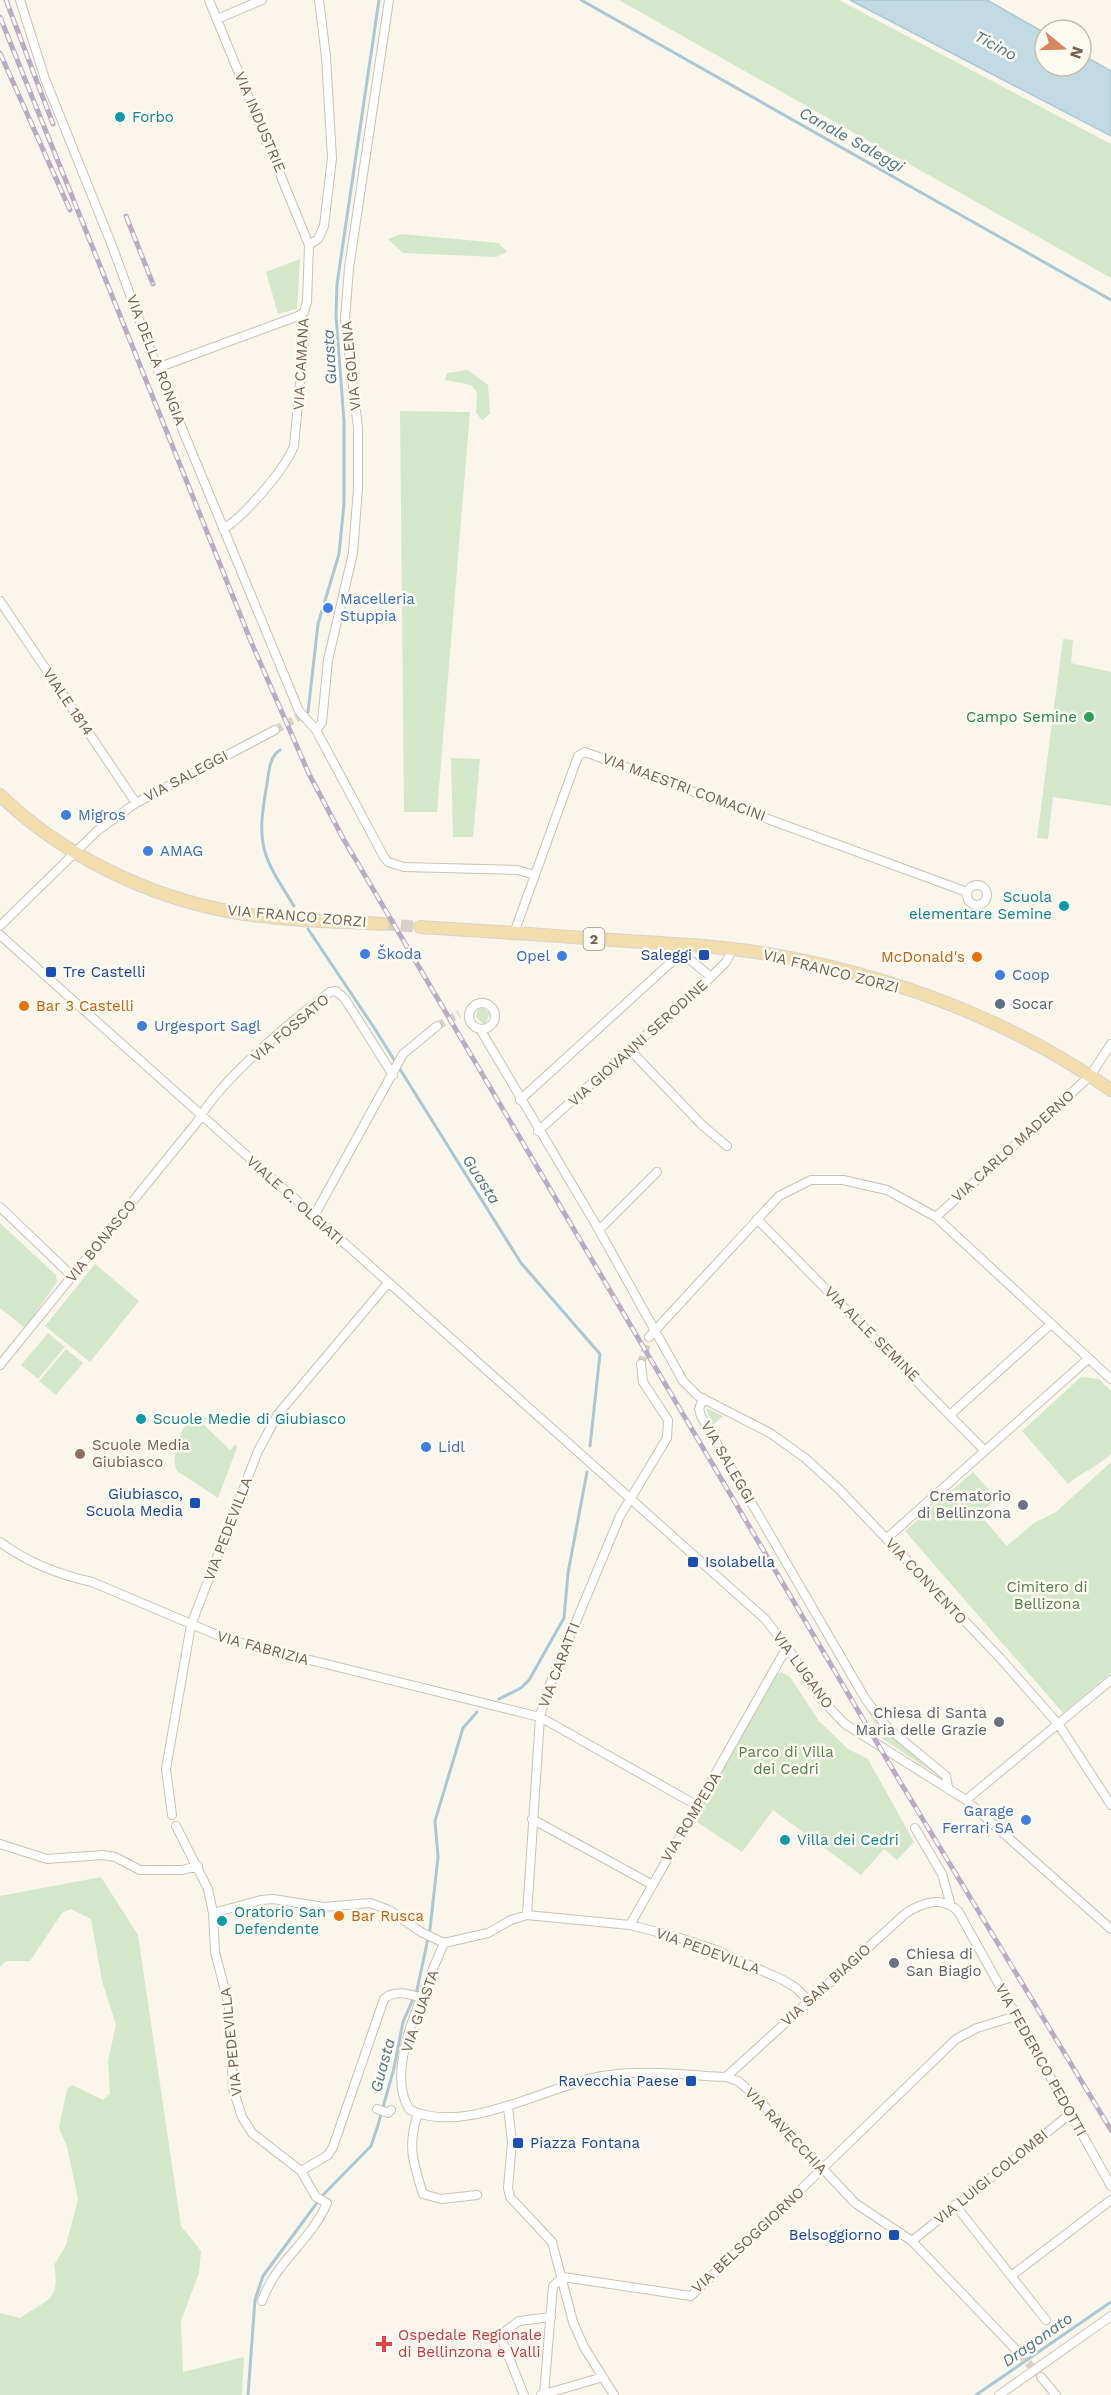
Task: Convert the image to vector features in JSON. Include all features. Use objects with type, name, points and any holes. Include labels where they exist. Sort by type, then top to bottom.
[{"type":"main road","name":"VIA FRANCO ZORZI","points":[[0,795],[26,818],[74,852],[146,887],[213,908],[256,915],[383,924]]},
{"type":"main road","name":"VIA FRANCO ZORZI","points":[[420,927],[733,949],[797,959],[854,973],[942,1001],[1014,1033],[1111,1090]]},
{"type":"street","name":"VIA DELLA RONGIA","points":[[20,0],[45,79],[111,243],[157,368],[301,716],[316,730]]},
{"type":"street","name":"VIA INDUSTRIE","points":[[209,0],[309,245]]},
{"type":"street","points":[[217,19],[262,0]]},
{"type":"street","points":[[309,245],[318,239],[324,226],[332,158],[332,123],[319,0]]},
{"type":"street","name":"VIA GOLENA","points":[[316,730],[322,722],[328,660],[353,553],[358,488],[358,428],[345,319],[351,257],[389,0]]},
{"type":"street","name":"VIA CAMANA","points":[[223,529],[243,512],[287,460],[294,446],[304,335],[301,314],[307,302],[309,245]]},
{"type":"street","points":[[157,368],[301,314]]},
{"type":"street","name":"VIALE 1814","points":[[0,601],[136,803]]},
{"type":"street","name":"VIA SALEGGI","points":[[74,852],[97,831],[136,803],[275,730]]},
{"type":"street","points":[[316,730],[388,862],[404,867],[517,870],[535,875]]},
{"type":"street","name":"VIA MAESTRI COMACINI","points":[[514,933],[578,756],[590,752],[967,892]]},
{"type":"street","points":[[0,926],[74,852]]},
{"type":"street","name":"VIALE C. OLGIATI","points":[[0,935],[591,1464]]},
{"type":"street","name":"VIA GIOVANNI SERODINE","points":[[538,1131],[711,977],[726,962],[733,949]]},
{"type":"street","points":[[520,1100],[678,957],[688,958],[711,977]]},
{"type":"street","name":"VIA FOSSATO","points":[[201,1115],[209,1103],[264,1047],[312,1006],[336,991],[345,999],[394,1072]]},
{"type":"street","points":[[459,1014],[470,1011],[480,1002],[488,1003],[494,1009],[495,1022],[489,1028],[480,1029]]},
{"type":"street","name":"VIA SALEGGI","points":[[470,1011],[470,1022],[480,1029],[598,1230],[651,1333],[683,1381],[702,1398],[699,1409],[701,1416],[866,1700],[888,1728],[946,1776],[948,1787]]},
{"type":"street","points":[[314,1216],[403,1054],[437,1026]]},
{"type":"street","name":"VIA CARLO MADERNO","points":[[936,1217],[1090,1076],[1111,1044]]},
{"type":"street","points":[[630,1050],[702,1125],[728,1146]]},
{"type":"street","name":"VIA BONASCO","points":[[0,1365],[201,1115]]},
{"type":"street","points":[[598,1230],[657,1172]]},
{"type":"street","points":[[651,1333],[757,1219],[789,1189],[818,1179],[843,1180],[887,1190],[936,1217],[1111,1379]]},
{"type":"street","points":[[0,1207],[72,1276]]},
{"type":"street","name":"VIA ALLE SEMINE","points":[[757,1219],[985,1451]]},
{"type":"street","name":"VIA PEDEVILLA","points":[[172,1815],[166,1769],[191,1625],[258,1451],[270,1427],[305,1379],[388,1283]]},
{"type":"street","points":[[951,1414],[1051,1324]]},
{"type":"street","points":[[887,1538],[1088,1359]]},
{"type":"street","name":"VIA CARATTI","points":[[527,1915],[540,1717],[565,1646],[630,1498],[663,1447],[668,1431],[666,1416],[641,1379],[641,1364]]},
{"type":"street","name":"VIA CONVENTO","points":[[702,1398],[770,1433],[805,1458],[887,1538],[1059,1725],[1111,1805]]},
{"type":"street","name":"VIA LUGANO","points":[[591,1464],[765,1619],[788,1647],[820,1698],[845,1724],[966,1800],[1111,1929]]},
{"type":"street","name":"VIA FABRIZIA","points":[[0,1542],[12,1551],[71,1578],[92,1582],[229,1640],[540,1717],[698,1806]]},
{"type":"street","name":"VIA ROMPEDA","points":[[630,1925],[651,1884],[788,1647]]},
{"type":"street","points":[[966,1800],[1111,1680]]},
{"type":"street","points":[[532,1819],[651,1884]]},
{"type":"street","name":"VIA PEDEVILLA","points":[[176,1826],[206,1883],[213,1913],[215,1952],[229,2006],[235,2097],[252,2133],[301,2171],[323,2202],[318,2223],[271,2279],[262,2301]]},
{"type":"street","name":"VIA FEDERICO PEDOTTI","points":[[915,1828],[942,1874],[951,1906],[958,1911],[1111,2186]]},
{"type":"street","points":[[0,1844],[47,1860],[103,1855],[115,1857],[140,1870],[182,1870],[198,1866]]},
{"type":"street","points":[[213,1913],[267,1899],[324,1907],[362,1902],[389,1910],[444,1943],[488,1933],[511,1920],[527,1915]]},
{"type":"street","name":"VIA SAN BIAGIO","points":[[726,2077],[906,1913],[922,1903],[932,1902],[951,1906]]},
{"type":"street","name":"VIA PEDEVILLA","points":[[527,1915],[630,1925],[704,1946],[759,1969],[796,1988],[809,2001]]},
{"type":"street","name":"VIA GUASTA","points":[[406,2103],[400,2089],[400,2074],[411,2026],[444,1943]]},
{"type":"street","points":[[301,2171],[328,2155],[333,2147],[384,1999],[390,1995],[411,1994],[422,1998]]},
{"type":"street","name":"VIA BELSOGGIORNO","points":[[563,2277],[691,2296],[956,2040],[977,2028],[1016,2016]]},
{"type":"street","name":"VIA RAVECCHIA","points":[[418,2113],[453,2116],[508,2107],[555,2089],[602,2076],[639,2073],[726,2077],[738,2081],[752,2092],[855,2203],[912,2241],[1020,2354]]},
{"type":"street","points":[[377,2109],[392,2110],[406,2103],[418,2113],[411,2133],[411,2157],[423,2194],[441,2199],[477,2194]]},
{"type":"street","points":[[508,2107],[512,2126],[508,2188],[510,2197],[552,2242],[573,2322],[614,2395]]},
{"type":"street","name":"VIA LUIGI COLOMBI","points":[[912,2241],[1070,2114]]},
{"type":"street","points":[[1011,2276],[1111,2200]]},
{"type":"street","points":[[955,2205],[1046,2320]]},
{"type":"street","points":[[563,2277],[553,2286],[543,2395],[603,2377]]},
{"type":"street","points":[[999,2395],[1111,2316]]},
{"type":"street","points":[[524,2395],[500,2335],[519,2321],[551,2317]]},
{"type":"street","points":[[1041,2378],[1056,2395]]},
{"type":"green space","points":[[619,0],[839,0],[1111,144],[1111,278]]},
{"type":"green space","points":[[401,234],[499,243],[507,252],[496,257],[403,253],[388,239]]},
{"type":"green space","points":[[300,259],[297,309],[278,314],[266,272]]},
{"type":"green space","points":[[468,370],[488,385],[490,414],[482,420],[476,413],[477,392],[471,385],[445,380],[447,373]]},
{"type":"green space","points":[[400,411],[470,412],[437,812],[404,812]]},
{"type":"green space","points":[[1063,639],[1073,640],[1071,663],[1111,672],[1111,806],[1053,797],[1048,839],[1037,838]]},
{"type":"green space","points":[[451,758],[480,759],[473,837],[453,837]]},
{"type":"green space","points":[[482,1007],[490,1013],[485,1026],[476,1017],[478,1008]]},
{"type":"green space","points":[[0,1223],[56,1275],[57,1282],[25,1328],[0,1308]]},
{"type":"green space","points":[[95,1264],[139,1301],[90,1362],[45,1326]]},
{"type":"green space","points":[[48,1333],[65,1347],[38,1379],[21,1365]]},
{"type":"green space","points":[[66,1349],[83,1363],[56,1395],[39,1381]]},
{"type":"green space","points":[[1081,1377],[1099,1379],[1111,1391],[1111,1454],[1068,1484],[1022,1431]]},
{"type":"green space","points":[[706,1409],[708,1409],[723,1416],[713,1425]]},
{"type":"green space","points":[[194,1412],[207,1418],[203,1424],[230,1450],[236,1444],[237,1448],[218,1498],[177,1471],[175,1464],[178,1440]]},
{"type":"green space","name":"Cimitero di Bellizona","points":[[1111,1462],[1111,1673],[1063,1713],[905,1531],[973,1472],[996,1498],[980,1515],[1007,1546],[1034,1523],[1056,1512]]},
{"type":"green space","name":"Parco di Villa dei Cedri","points":[[781,1672],[790,1677],[819,1721],[848,1749],[868,1759],[914,1842],[897,1860],[884,1849],[861,1875],[773,1810],[742,1852],[697,1822],[700,1809],[774,1677]]},
{"type":"green space","points":[[862,1700],[943,1779],[883,1739]]},
{"type":"green space","points":[[101,1877],[138,1935],[181,2226],[201,2251],[199,2273],[181,2321],[183,2372],[244,2357],[242,2395],[0,2395],[0,2313],[20,2318],[50,2298],[55,2286],[54,2265],[66,2245],[78,2199],[67,2147],[59,2128],[67,2089],[72,2085],[103,2100],[110,2094],[108,2061],[116,2025],[102,1981],[91,1919],[71,1909],[62,1913],[30,1961],[6,1961],[0,1967],[0,1896]]},
{"type":"water","name":"Ticino","points":[[850,0],[987,0],[1033,26],[1033,78],[1093,78],[1093,61],[1111,71],[1111,136]]},
{"type":"waterway","name":"Guasta","points":[[308,712],[318,624],[339,554],[344,504],[344,421],[336,316],[337,284],[379,0]]},
{"type":"waterway","name":"Canale Saleggi","points":[[581,0],[1111,300]]},
{"type":"waterway","points":[[280,750],[276,753],[269,770],[262,836],[268,861],[294,906]]},
{"type":"waterway","name":"Guasta","points":[[308,929],[373,1026],[521,1263],[600,1354],[590,1446]]},
{"type":"waterway","name":"Guasta","points":[[499,1699],[521,1688],[529,1680],[564,1618],[568,1573],[587,1472]]},
{"type":"waterway","name":"Guasta","points":[[248,2395],[255,2300],[263,2276],[322,2196],[371,2146],[394,2068],[403,2022],[417,1990],[430,1929],[438,1857],[435,1821],[463,1728],[477,1712]]},
{"type":"waterway","name":"Dragonato","points":[[976,2395],[1111,2302]]},
{"type":"tunnel","points":[[275,730],[299,717]]},
{"type":"tunnel","points":[[383,924],[420,927]]},
{"type":"tunnel","points":[[437,1026],[459,1014]]},
{"type":"tunnel","points":[[641,1364],[649,1337]]},
{"type":"tunnel","points":[[1020,2354],[1038,2374]]},
{"type":"railway","points":[[6,0],[53,124]]},
{"type":"railway","points":[[0,17],[252,644],[309,774],[344,840],[899,1780],[1111,2130]]},
{"type":"railway","points":[[0,53],[70,210]]},
{"type":"railway","points":[[126,216],[153,284]]},
{"type":"place","name":"Forbo","points":[[120,117]]},
{"type":"place","name":"Macelleria Stuppia","points":[[328,608]]},
{"type":"place","name":"Campo Semine","points":[[1089,717]]},
{"type":"place","name":"Migros","points":[[66,815]]},
{"type":"place","name":"AMAG","points":[[148,851]]},
{"type":"place","name":"Scuola elementare Semine","points":[[1064,906]]},
{"type":"place","name":"Škoda","points":[[365,954]]},
{"type":"place","name":"Saleggi","points":[[704,955]]},
{"type":"place","name":"Opel","points":[[562,956]]},
{"type":"place","name":"McDonald's","points":[[977,957]]},
{"type":"place","name":"Tre Castelli","points":[[51,972]]},
{"type":"place","name":"Coop","points":[[1000,975]]},
{"type":"place","name":"Socar","points":[[1000,1004]]},
{"type":"place","name":"Bar 3 Castelli","points":[[24,1006]]},
{"type":"place","name":"Urgesport Sagl","points":[[142,1026]]},
{"type":"place","name":"Scuole Medie di Giubiasco","points":[[141,1419]]},
{"type":"place","name":"Lidl","points":[[426,1447]]},
{"type":"place","name":"Scuole Media Giubiasco","points":[[80,1454]]},
{"type":"place","name":"Giubiasco, Scuola Media","points":[[195,1503]]},
{"type":"place","name":"Crematorio di Bellinzona","points":[[1023,1505]]},
{"type":"place","name":"Isolabella","points":[[693,1562]]},
{"type":"place","name":"Chiesa di Santa Maria delle Grazie","points":[[999,1722]]},
{"type":"place","name":"Garage Ferrari SA","points":[[1026,1820]]},
{"type":"place","name":"Villa dei Cedri","points":[[785,1840]]},
{"type":"place","name":"Bar Rusca","points":[[339,1916]]},
{"type":"place","name":"Oratorio San Defendente","points":[[222,1921]]},
{"type":"place","name":"Chiesa di San Biagio","points":[[894,1963]]},
{"type":"place","name":"Ravecchia Paese","points":[[691,2081]]},
{"type":"place","name":"Piazza Fontana","points":[[518,2143]]},
{"type":"place","name":"Belsoggiorno","points":[[894,2235]]},
{"type":"place","name":"Ospedale Regionale di Bellinzona e Valli","points":[[384,2344]]}]
